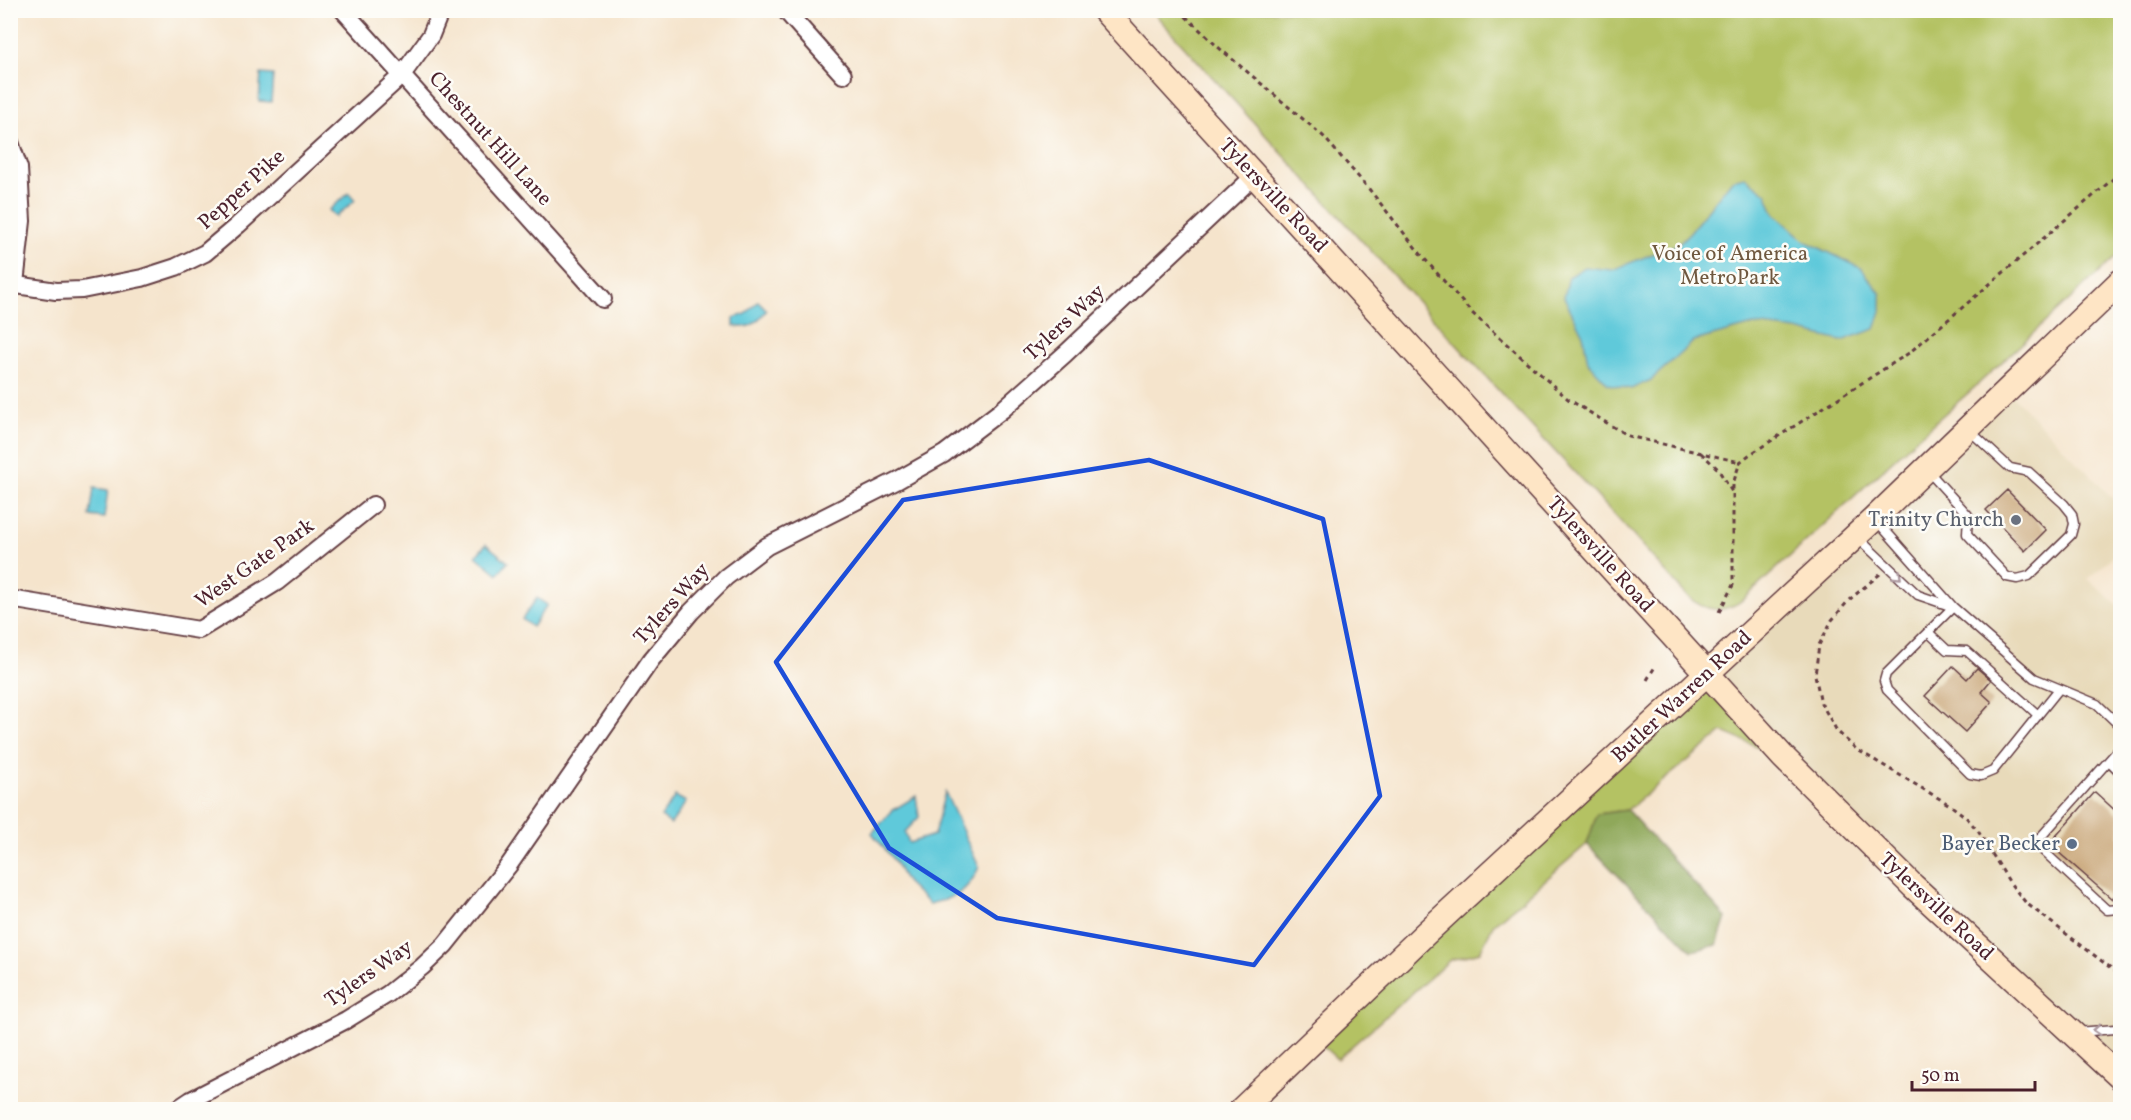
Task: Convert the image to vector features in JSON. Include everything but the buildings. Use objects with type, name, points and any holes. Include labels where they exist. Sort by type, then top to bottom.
[{"type":"main road","name":"Tylersville Road","points":[[1104,10],[1253,177],[1362,293],[1783,757],[1851,826],[1974,943],[2121,1077]]},
{"type":"main road","name":"Butler Warren Road","points":[[1241,1110],[1427,932],[1856,536],[2121,282]]},
{"type":"street","name":"Chestnut Hill Lane","points":[[343,10],[603,299]]},
{"type":"street","name":"Pepper Pike","points":[[13,284],[56,291],[82,290],[142,278],[176,267],[205,253],[402,75],[431,35],[441,10]]},
{"type":"street","points":[[785,10],[843,75]]},
{"type":"street","points":[[10,142],[19,168],[22,221],[13,284]]},
{"type":"street","name":"Tylers Way","points":[[176,1110],[200,1095],[346,1020],[388,994],[422,968],[445,945],[508,865],[651,660],[691,612],[726,577],[767,546],[898,480],[944,454],[986,423],[1065,354],[1253,177]]},
{"type":"street","name":"West Gate Park","points":[[10,599],[199,630],[277,582],[373,506]]},
{"type":"lane","points":[[1926,468],[1968,515],[1967,534],[2007,577],[2017,579],[2029,576],[2054,552],[2071,535],[2074,524],[2072,514],[2029,472],[2010,468],[1967,428]]},
{"type":"lane","points":[[1874,519],[1953,607],[2034,678],[2097,704],[2121,726]]},
{"type":"lane","points":[[1856,536],[1918,595],[1953,607]]},
{"type":"lane","points":[[1953,607],[1886,674],[1884,681],[1887,690],[1970,774],[1981,776],[1993,771],[2059,688]]},
{"type":"lane","points":[[1928,632],[1947,650],[1967,651],[2038,715]]},
{"type":"lane","points":[[2121,748],[2039,839],[2039,847],[2107,910],[2121,909]]},
{"type":"lane","points":[[2109,761],[2121,772]]},
{"type":"lane","points":[[2072,1032],[2115,1029],[2121,1034]]},
{"type":"path","points":[[1179,10],[1218,47],[1323,136],[1471,312],[1568,399],[1628,436],[1740,462]]},
{"type":"path","points":[[1719,612],[1733,585],[1733,494],[1736,471],[1740,462],[1749,454],[1910,353],[2121,173]]},
{"type":"path","points":[[1700,452],[1718,469],[1733,494]]},
{"type":"path","points":[[1889,567],[1849,600],[1832,620],[1819,645],[1815,675],[1821,703],[1837,731],[1856,749],[1966,817],[1978,831],[2010,884],[2026,903],[2121,975]]},
{"type":"path","points":[[1647,680],[1656,665]]},
{"type":"highlighted area","points":[[1149,460],[1323,519],[1380,796],[1254,965],[997,918],[889,848],[776,662],[903,500]]},
{"type":"shaded area","points":[[2007,390],[2120,506],[2120,550],[2088,579],[2120,607],[2120,1077],[1707,673]]},
{"type":"green space","name":"Voice of America MetroPark","points":[[1152,11],[2120,11],[2120,253],[1744,599],[1722,609],[1708,608],[1687,596]]},
{"type":"green space","points":[[1707,673],[1783,757],[1723,732],[1627,810],[1597,814],[1587,844],[1493,925],[1480,952],[1450,960],[1337,1059],[1315,1039]]},
{"type":"green space","points":[[1627,810],[1726,918],[1717,945],[1692,951],[1587,844],[1597,814]]},
{"type":"water","points":[[261,74],[273,75],[271,102],[259,101]]},
{"type":"water","points":[[1745,177],[1766,193],[1774,213],[1805,241],[1861,268],[1881,294],[1881,311],[1875,329],[1841,341],[1797,330],[1753,325],[1694,341],[1651,380],[1631,389],[1608,384],[1588,362],[1583,335],[1564,297],[1569,277],[1585,267],[1612,270],[1678,244],[1732,180]]},
{"type":"water","points":[[349,193],[355,200],[336,217],[329,210]]},
{"type":"water","points":[[758,301],[767,310],[760,318],[749,326],[734,326],[734,318],[746,314]]},
{"type":"water","points":[[94,488],[108,490],[104,518],[90,516]]},
{"type":"water","points":[[486,544],[508,562],[498,574],[476,556]]},
{"type":"water","points":[[537,598],[547,605],[532,627],[522,619]]},
{"type":"water","points":[[945,792],[979,867],[975,876],[960,893],[929,904],[906,882],[895,862],[872,833],[893,810],[916,796],[919,817],[905,832],[909,843],[934,835]]},
{"type":"water","points":[[675,796],[686,802],[671,824],[661,817]]},
{"type":"place","name":"Trinity Church","points":[[2016,520]]},
{"type":"place","name":"Bayer Becker","points":[[2072,844]]}]
